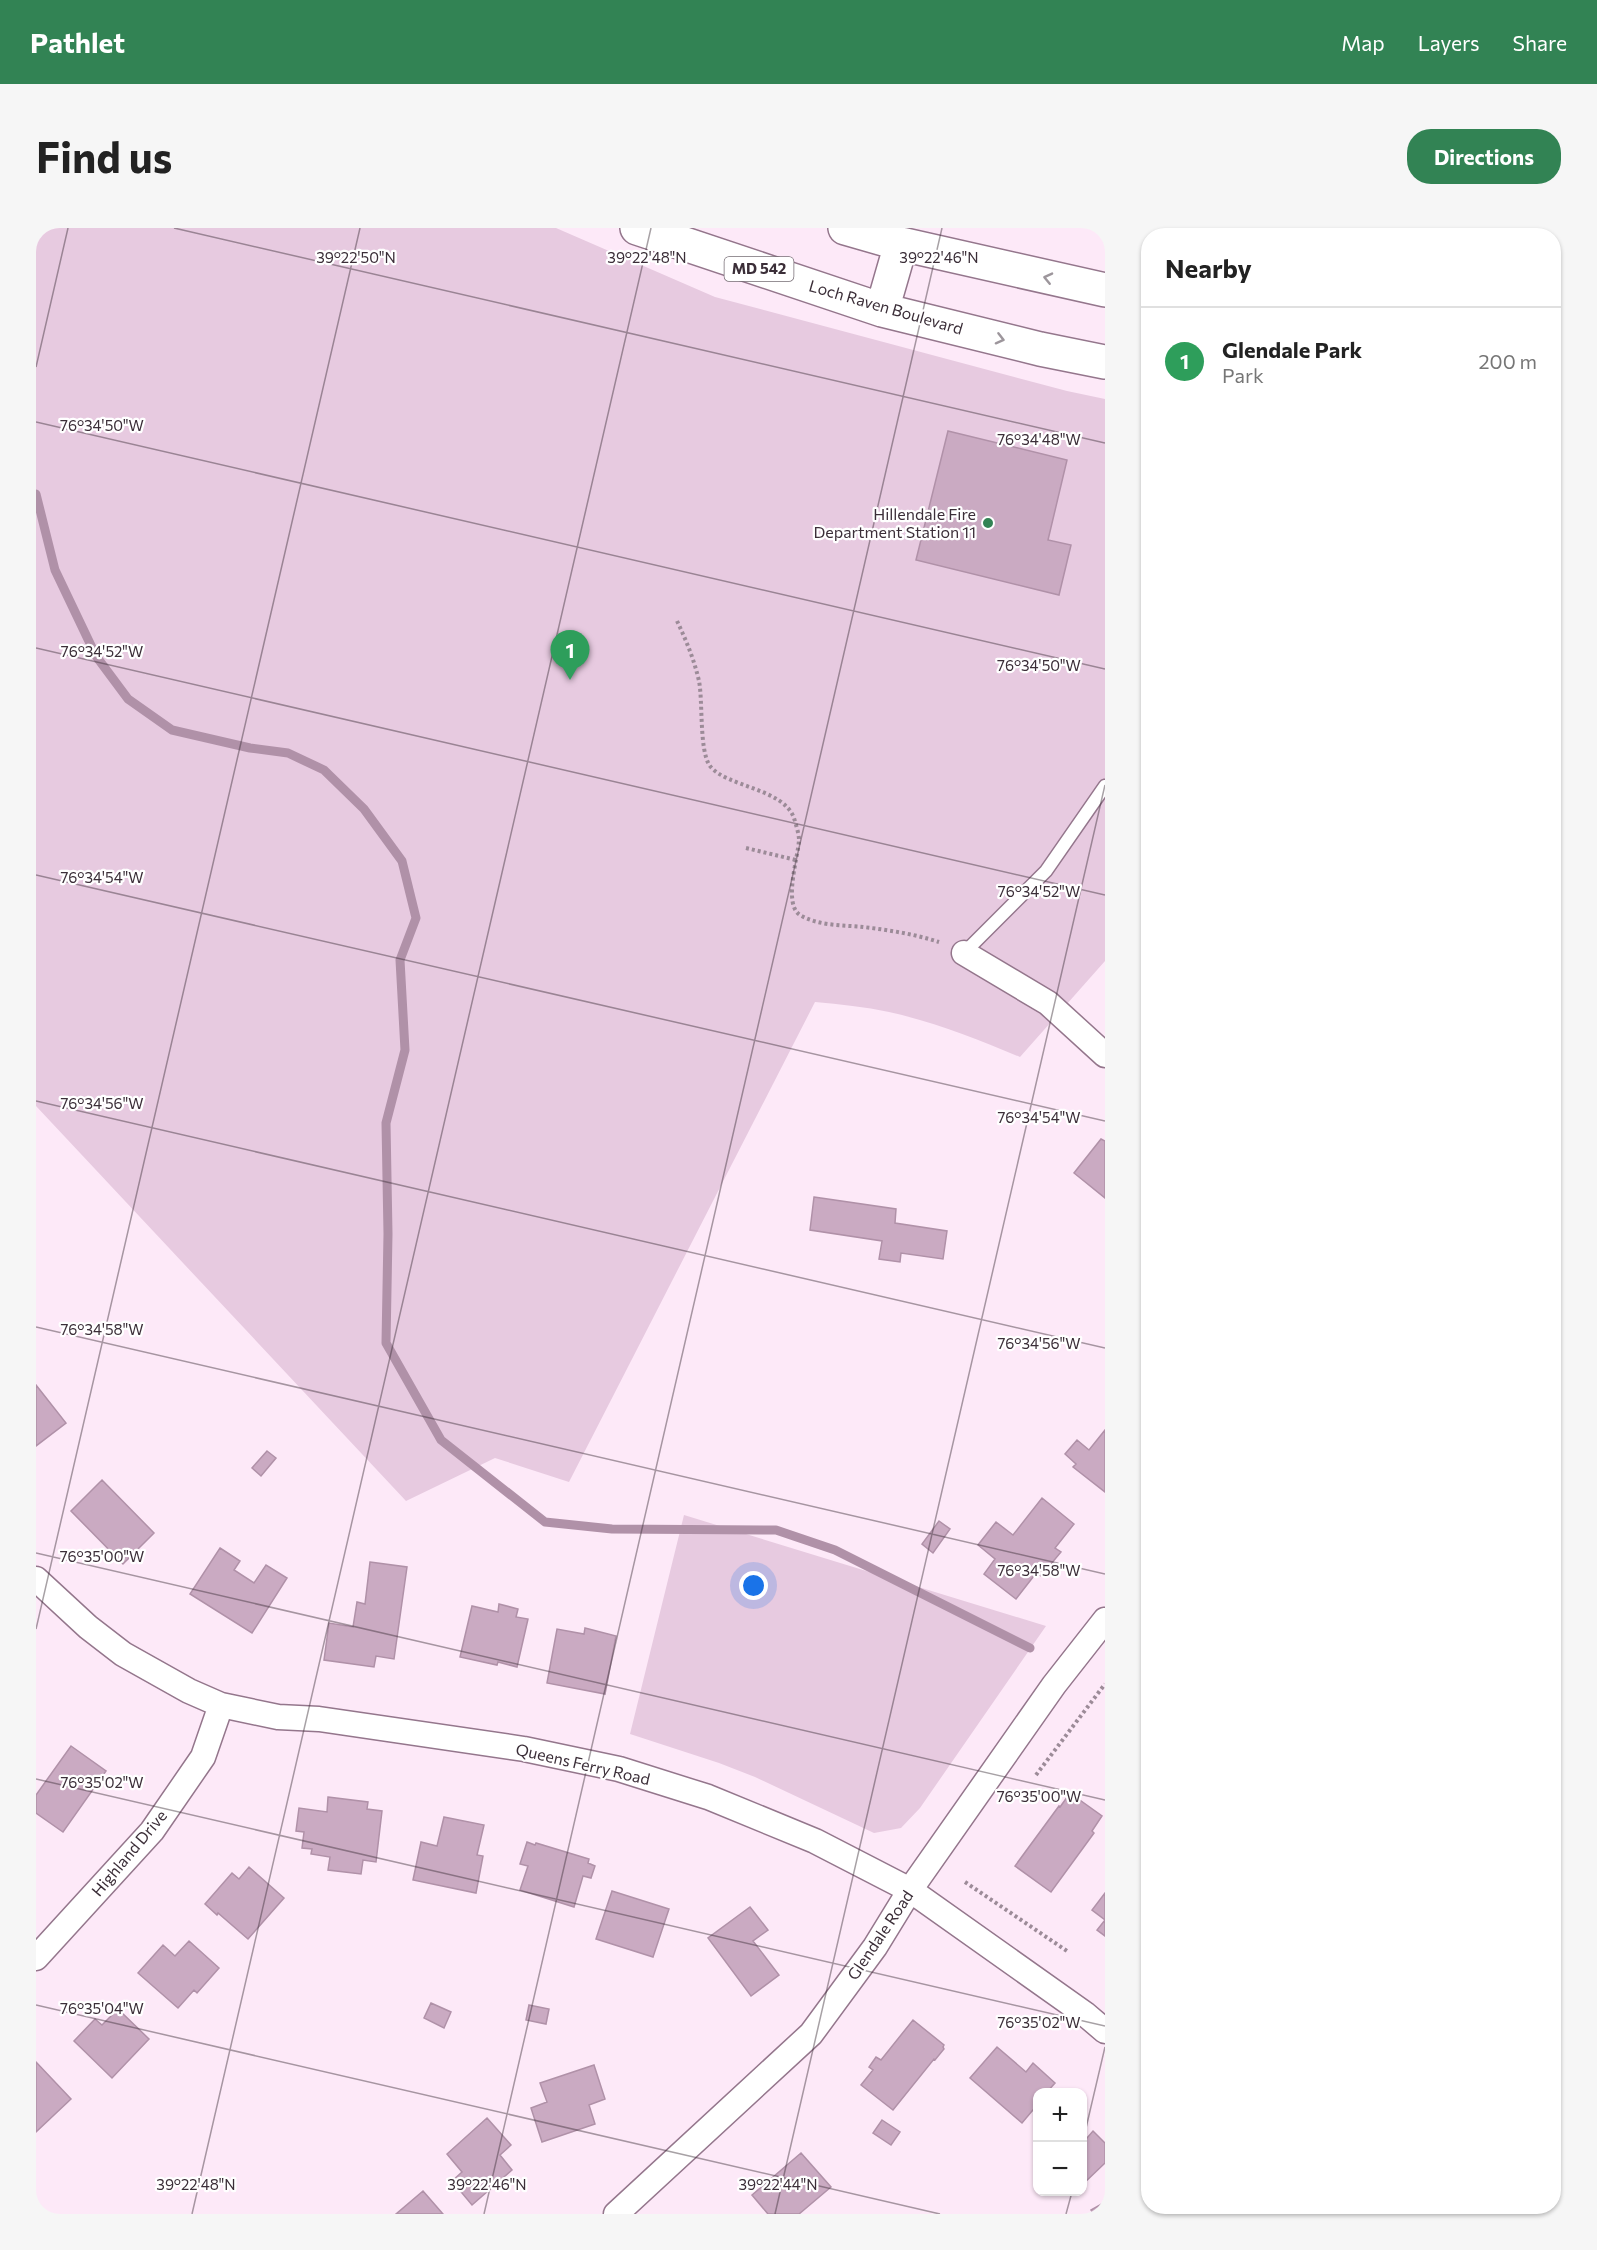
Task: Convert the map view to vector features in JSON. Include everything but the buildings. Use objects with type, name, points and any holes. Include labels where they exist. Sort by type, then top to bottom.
[{"type":"main road","name":"Loch Raven Boulevard","points":[[637,228],[882,310],[1040,349],[1105,362]]},
{"type":"main road","points":[[845,228],[904,236],[1105,290]]},
{"type":"main road","points":[[882,310],[904,236]]},
{"type":"street","points":[[964,953],[1048,1003],[1105,1055]]},
{"type":"street","name":"Queens Ferry Road","points":[[36,1579],[88,1627],[123,1654],[189,1691],[221,1705],[278,1717],[319,1719],[524,1749],[619,1769],[708,1797],[814,1841],[910,1890],[1085,2013],[1105,2031]]},
{"type":"street","name":"Glendale Road","points":[[616,2214],[811,2034],[875,1947],[910,1890],[1054,1685],[1105,1620]]},
{"type":"street","name":"Highland Drive","points":[[36,1958],[152,1831],[202,1756],[221,1705]]},
{"type":"lane","points":[[964,953],[1046,871],[1105,786]]},
{"type":"path","points":[[677,621],[691,652],[699,681],[704,751],[710,766],[736,782],[758,789],[787,808],[793,815],[799,838],[792,897],[794,908],[800,915],[823,922],[919,936],[958,948],[964,953]]},
{"type":"path","points":[[746,848],[796,860]]},
{"type":"path","points":[[1036,1775],[1105,1684]]},
{"type":"path","points":[[964,1882],[1067,1951]]},
{"type":"shaded area","points":[[36,228],[556,228],[715,297],[1067,391],[1105,399],[1105,961],[1020,1057],[906,1016],[862,1007],[815,1002],[569,1482],[495,1458],[406,1501],[36,1106]]},
{"type":"shaded area","points":[[684,1515],[1046,1626],[920,1808],[901,1828],[874,1833],[755,1777],[630,1734]]},
{"type":"waterway","points":[[36,494],[55,570],[96,656],[128,699],[172,730],[250,748],[288,753],[324,770],[364,809],[402,861],[416,918],[400,960],[405,1050],[386,1123],[388,1234],[386,1343],[441,1440],[545,1522],[612,1529],[776,1530],[835,1550],[1030,1648]]},
{"type":"place","name":"Hillendale Fire Department Station 11","points":[[988,523]]},
{"type":"place","name":"Glendale Park","points":[[570,680]]}]
